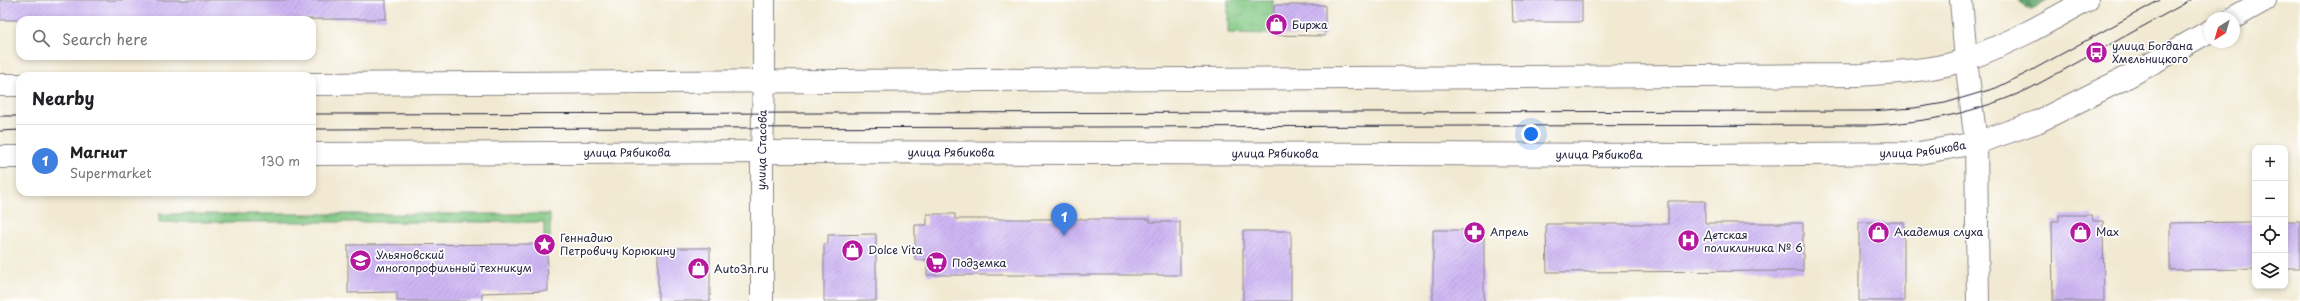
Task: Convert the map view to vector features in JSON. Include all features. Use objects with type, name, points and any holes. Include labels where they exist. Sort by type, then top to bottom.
[{"type":"main road","name":"улица Стасова","points":[[762,301],[764,0]]},
{"type":"main road","points":[[1961,0],[1966,60],[1976,143],[1978,301]]},
{"type":"main road","points":[[316,84],[1861,75],[1910,71],[1966,60],[2017,39],[2087,0]]},
{"type":"main road","points":[[2240,14],[2265,0]]},
{"type":"main road","name":"улица Рябикова","points":[[316,154],[762,152],[1832,155],[1919,153],[1976,143],[2037,122],[2129,76],[2204,34]]},
{"type":"main road","points":[[0,85],[16,84]]},
{"type":"main road","points":[[0,157],[16,157]]},
{"type":"green space","points":[[1228,0],[1273,0],[1273,34],[1228,33]]},
{"type":"green space","points":[[2019,0],[2047,0],[2032,9],[2026,9]]},
{"type":"green space","points":[[159,214],[550,214],[550,240],[544,240],[544,222],[159,222]]},
{"type":"building","points":[[0,0],[386,0],[386,19],[316,19],[316,16],[16,16],[16,20],[0,20]]},
{"type":"building","points":[[1512,0],[1582,0],[1582,22],[1513,22]]},
{"type":"building","points":[[1274,5],[1325,5],[1325,36],[1274,35]]},
{"type":"building","points":[[1668,201],[1705,201],[1705,223],[1803,223],[1803,271],[1547,272],[1546,224],[1668,224]]},
{"type":"building","points":[[927,214],[955,214],[955,219],[1150,219],[1150,222],[1180,222],[1180,275],[927,275],[927,260],[915,260],[915,225],[927,225]]},
{"type":"building","points":[[2059,215],[2092,215],[2093,221],[2103,221],[2104,301],[2053,301],[2052,221],[2059,221]]},
{"type":"building","points":[[2288,221],[2300,221],[2300,268],[2288,268]]},
{"type":"building","points":[[1859,222],[1904,222],[1904,301],[1859,301]]},
{"type":"building","points":[[2252,222],[2252,269],[2170,270],[2170,223]]},
{"type":"building","points":[[1433,230],[1484,230],[1484,301],[1433,301]]},
{"type":"building","points":[[1243,231],[1291,231],[1291,301],[1243,301]]},
{"type":"building","points":[[876,234],[876,301],[824,301],[824,244],[828,244],[828,235]]},
{"type":"building","points":[[547,244],[548,291],[482,293],[482,301],[397,301],[397,292],[348,293],[348,245]]},
{"type":"building","points":[[658,248],[710,248],[710,301],[658,301]]},
{"type":"tram line","points":[[316,114],[1870,111],[1914,108],[1945,103],[1996,88],[2025,74],[2160,0]]},
{"type":"tram line","points":[[316,129],[1893,124],[1952,115],[1990,104],[2029,89],[2191,0]]},
{"type":"tram line","points":[[0,116],[16,116]]},
{"type":"tram line","points":[[0,131],[16,130]]},
{"type":"place","name":"Биржа","points":[[1277,25]]},
{"type":"place","name":"улица Богдана Хмельницкого","points":[[2096,52]]},
{"type":"place","name":"Апрель","points":[[1475,232]]},
{"type":"place","name":"Академия слуха","points":[[1879,232]]},
{"type":"place","name":"Max","points":[[2081,232]]},
{"type":"place","name":"Магнит","points":[[1064,236]]},
{"type":"place","name":"Детская поликлиника № 6","points":[[1688,241]]},
{"type":"place","name":"Геннадию Петровичу Корюкину","points":[[545,244]]},
{"type":"place","name":"Dolce Vita","points":[[853,250]]},
{"type":"place","name":"Ульяновский многопрофильный техникум","points":[[360,261]]},
{"type":"place","name":"Подземка","points":[[936,263]]},
{"type":"place","name":"Auto3n.ru","points":[[699,269]]}]
